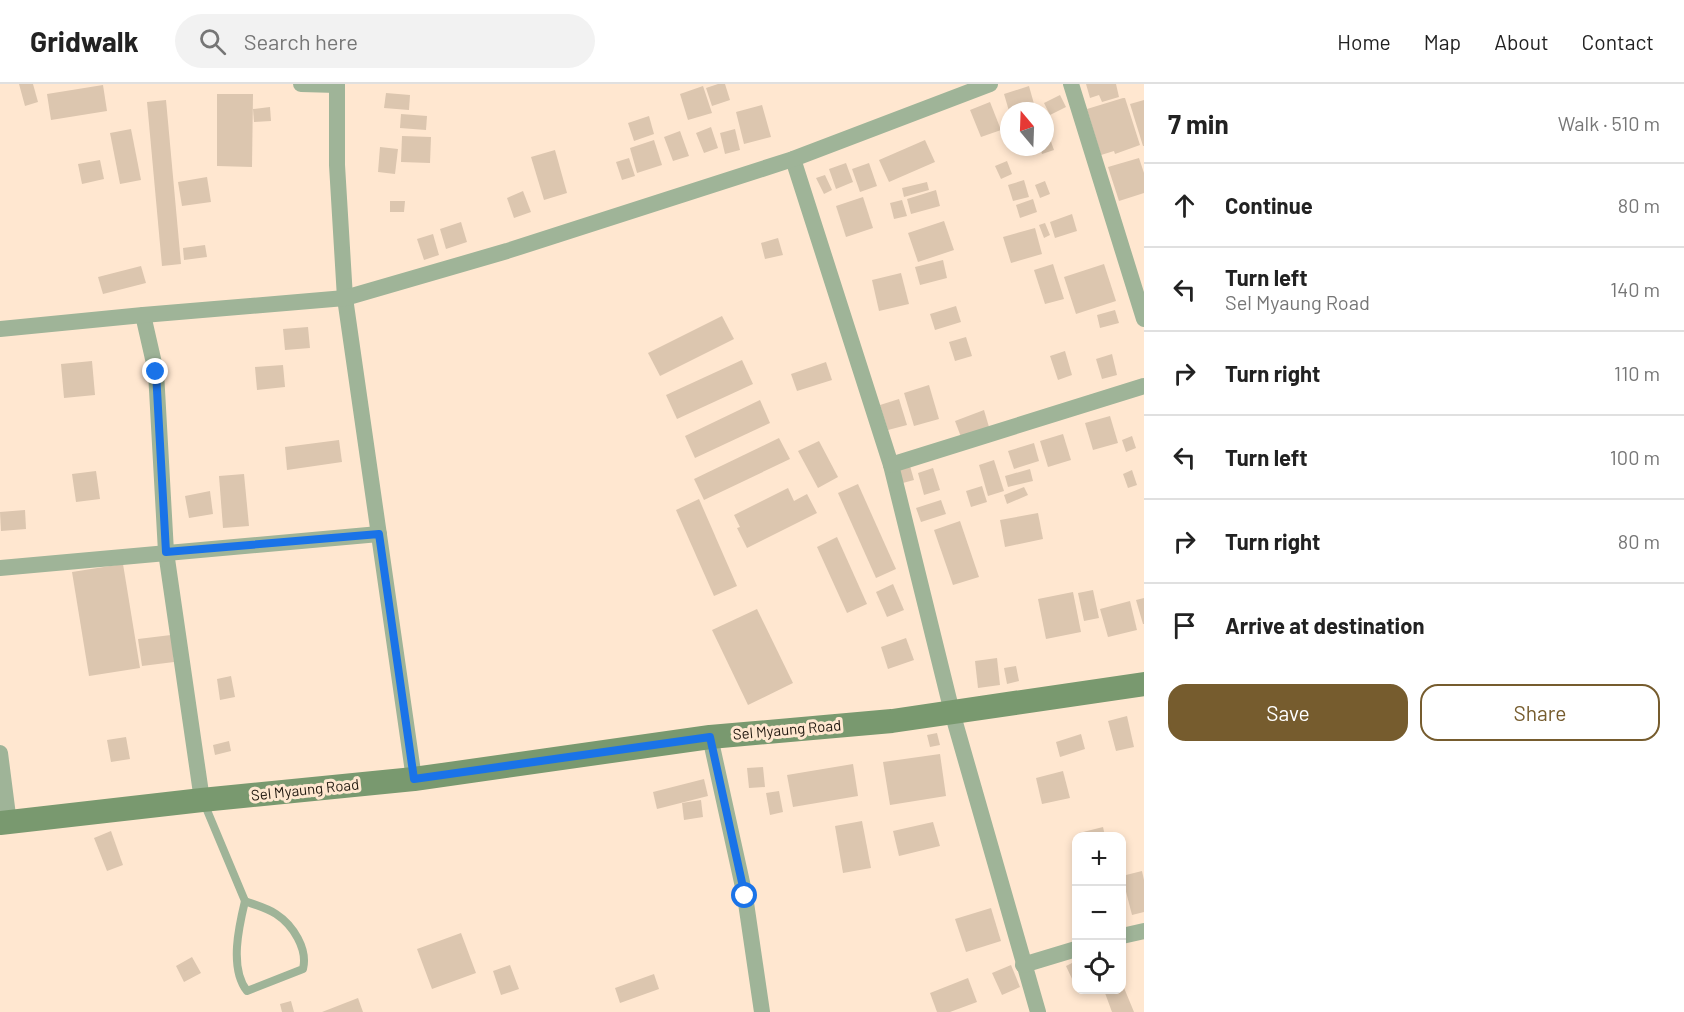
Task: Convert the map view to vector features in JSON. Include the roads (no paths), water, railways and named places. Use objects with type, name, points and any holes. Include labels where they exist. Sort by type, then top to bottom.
[{"type":"main road","name":"Sel Myaung Road","points":[[4,823],[414,779],[710,737],[892,721],[1144,684]]},
{"type":"street","points":[[301,84],[337,85],[337,165],[345,298],[414,779]]},
{"type":"street","points":[[0,329],[345,298],[507,251],[793,159],[990,84]]},
{"type":"street","points":[[1071,84],[1144,319]]},
{"type":"street","points":[[793,159],[891,465],[952,712],[1038,1012]]},
{"type":"street","points":[[143,315],[156,372],[166,552],[202,800]]},
{"type":"street","points":[[891,465],[1144,386]]},
{"type":"street","points":[[0,568],[379,534]]},
{"type":"street","points":[[710,737],[745,896],[762,1012]]},
{"type":"street","points":[[0,753],[4,823]]},
{"type":"street","points":[[1126,935],[1144,931]]},
{"type":"street","points":[[1023,965],[1072,950]]},
{"type":"lane","points":[[202,800],[246,900],[238,927],[237,953],[242,984],[247,991],[303,969],[305,959],[298,936],[276,914],[246,900]]}]
